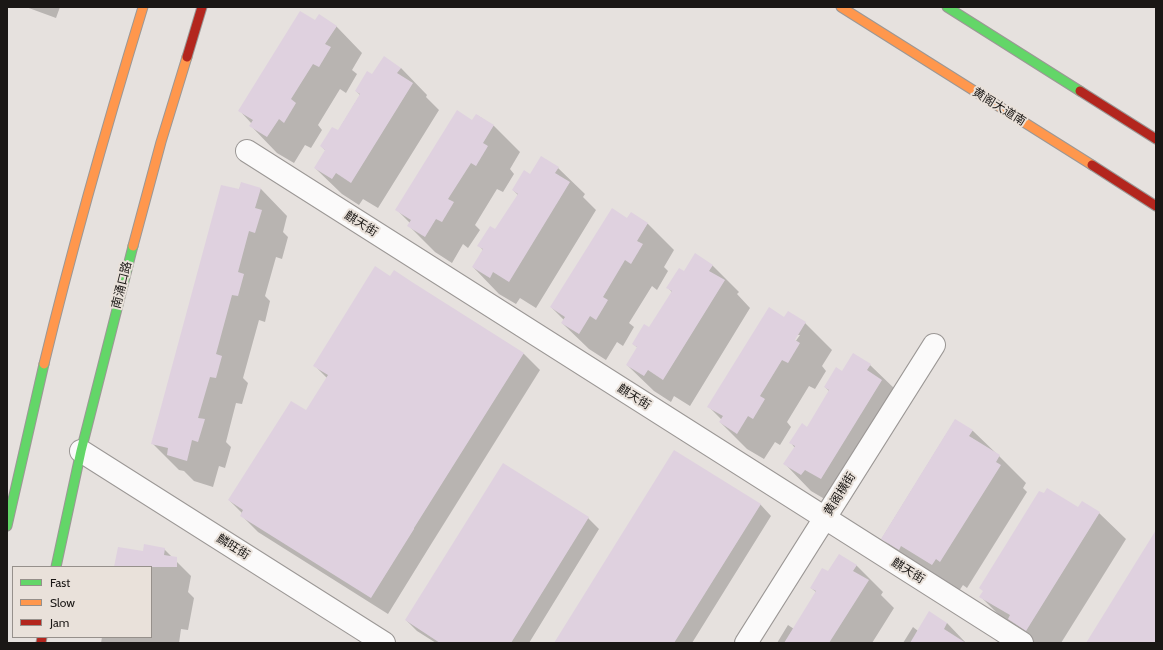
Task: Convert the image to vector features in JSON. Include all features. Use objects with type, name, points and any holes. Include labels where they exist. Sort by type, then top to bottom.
[{"type":"main road","points":[[7,526],[33,407],[68,266],[107,126],[143,7]]},
{"type":"main road","name":"南涌口路","points":[[56,566],[81,451],[123,281],[161,142],[202,7]]},
{"type":"main road","name":"黄阁大道南","points":[[841,7],[1156,206]]},
{"type":"main road","points":[[947,7],[1156,139]]},
{"type":"street","name":"麒天街","points":[[247,151],[1022,643]]},
{"type":"street","name":"黄阁横街","points":[[746,643],[934,345]]},
{"type":"street","name":"麟旺街","points":[[81,451],[384,643]]},
{"type":"building","points":[[300,11],[315,20],[319,14],[337,26],[325,44],[331,47],[319,67],[313,64],[291,99],[296,103],[284,123],[279,119],[267,137],[249,126],[253,120],[238,111]]},
{"type":"building","points":[[384,56],[401,68],[397,73],[413,83],[351,183],[336,173],[332,179],[314,168],[325,150],[320,146],[332,127],[338,130],[360,94],[355,91],[367,71],[372,74]]},
{"type":"building","points":[[457,110],[472,120],[476,114],[494,125],[483,143],[488,146],[476,166],[471,163],[448,199],[454,202],[442,222],[436,219],[425,237],[407,226],[411,220],[395,210]]},
{"type":"building","points":[[541,156],[559,167],[555,173],[570,182],[509,282],[493,272],[490,278],[472,267],[483,249],[477,246],[490,226],[495,229],[518,194],[512,190],[524,170],[530,174]]},
{"type":"building","points":[[241,182],[261,188],[255,208],[262,210],[255,233],[249,231],[238,272],[244,274],[238,296],[232,295],[216,354],[222,356],[216,378],[210,377],[198,418],[205,419],[198,442],[192,440],[187,461],[167,455],[168,448],[151,444],[221,185],[239,189]]},
{"type":"building","points":[[612,208],[627,218],[631,212],[648,223],[637,241],[643,244],[631,264],[625,260],[603,297],[608,300],[596,320],[590,316],[579,334],[561,323],[565,317],[550,307]]},
{"type":"building","points":[[695,253],[713,265],[709,271],[725,280],[663,380],[648,370],[644,376],[626,365],[637,347],[632,344],[644,324],[649,327],[672,291],[666,288],[679,268],[684,271]]},
{"type":"building","points":[[375,266],[390,276],[394,270],[524,353],[371,598],[240,516],[243,510],[228,500],[291,401],[306,410],[328,375],[313,366]]},
{"type":"building","points":[[769,307],[784,317],[788,311],[806,322],[795,340],[800,343],[788,363],[782,360],[760,396],[765,399],[753,419],[748,416],[737,434],[719,422],[723,416],[707,407]]},
{"type":"building","points":[[853,353],[871,364],[867,370],[882,380],[821,479],[805,470],[801,475],[783,464],[795,446],[789,443],[802,423],[807,427],[829,390],[824,387],[836,367],[842,371]]},
{"type":"building","points":[[955,419],[973,430],[969,436],[1000,455],[996,462],[1001,465],[940,562],[936,559],[932,565],[901,546],[899,550],[881,539]]},
{"type":"building","points":[[674,450],[761,504],[674,643],[554,643]]},
{"type":"building","points":[[503,463],[589,517],[511,643],[440,643],[405,620]]},
{"type":"building","points":[[1047,488],[1078,507],[1082,501],[1100,512],[1026,631],[1008,619],[1010,615],[979,597],[983,591],[979,588],[1039,491],[1044,493]]},
{"type":"building","points":[[1156,530],[1156,643],[1086,643]]},
{"type":"building","points":[[144,544],[165,548],[164,555],[177,557],[177,567],[114,566],[118,547],[143,551]]},
{"type":"building","points":[[839,554],[857,565],[853,571],[869,580],[829,643],[784,643],[816,591],[810,588],[822,568],[828,571]]},
{"type":"building","points":[[929,611],[947,623],[944,629],[966,643],[910,643]]},
{"type":"traffic: fast","points":[[947,7],[1080,91]]},
{"type":"traffic: fast","points":[[56,566],[81,451],[133,246]]},
{"type":"traffic: fast","points":[[7,526],[44,364]]},
{"type":"traffic: slow","points":[[44,364],[91,185],[143,7]]},
{"type":"traffic: slow","points":[[841,7],[1092,165]]},
{"type":"traffic: slow","points":[[133,246],[161,142],[187,57]]},
{"type":"traffic: jam","points":[[187,57],[202,7]]},
{"type":"traffic: jam","points":[[1080,91],[1156,139]]},
{"type":"traffic: jam","points":[[1092,165],[1156,206]]},
{"type":"traffic: jam","points":[[41,643],[42,638]]}]
